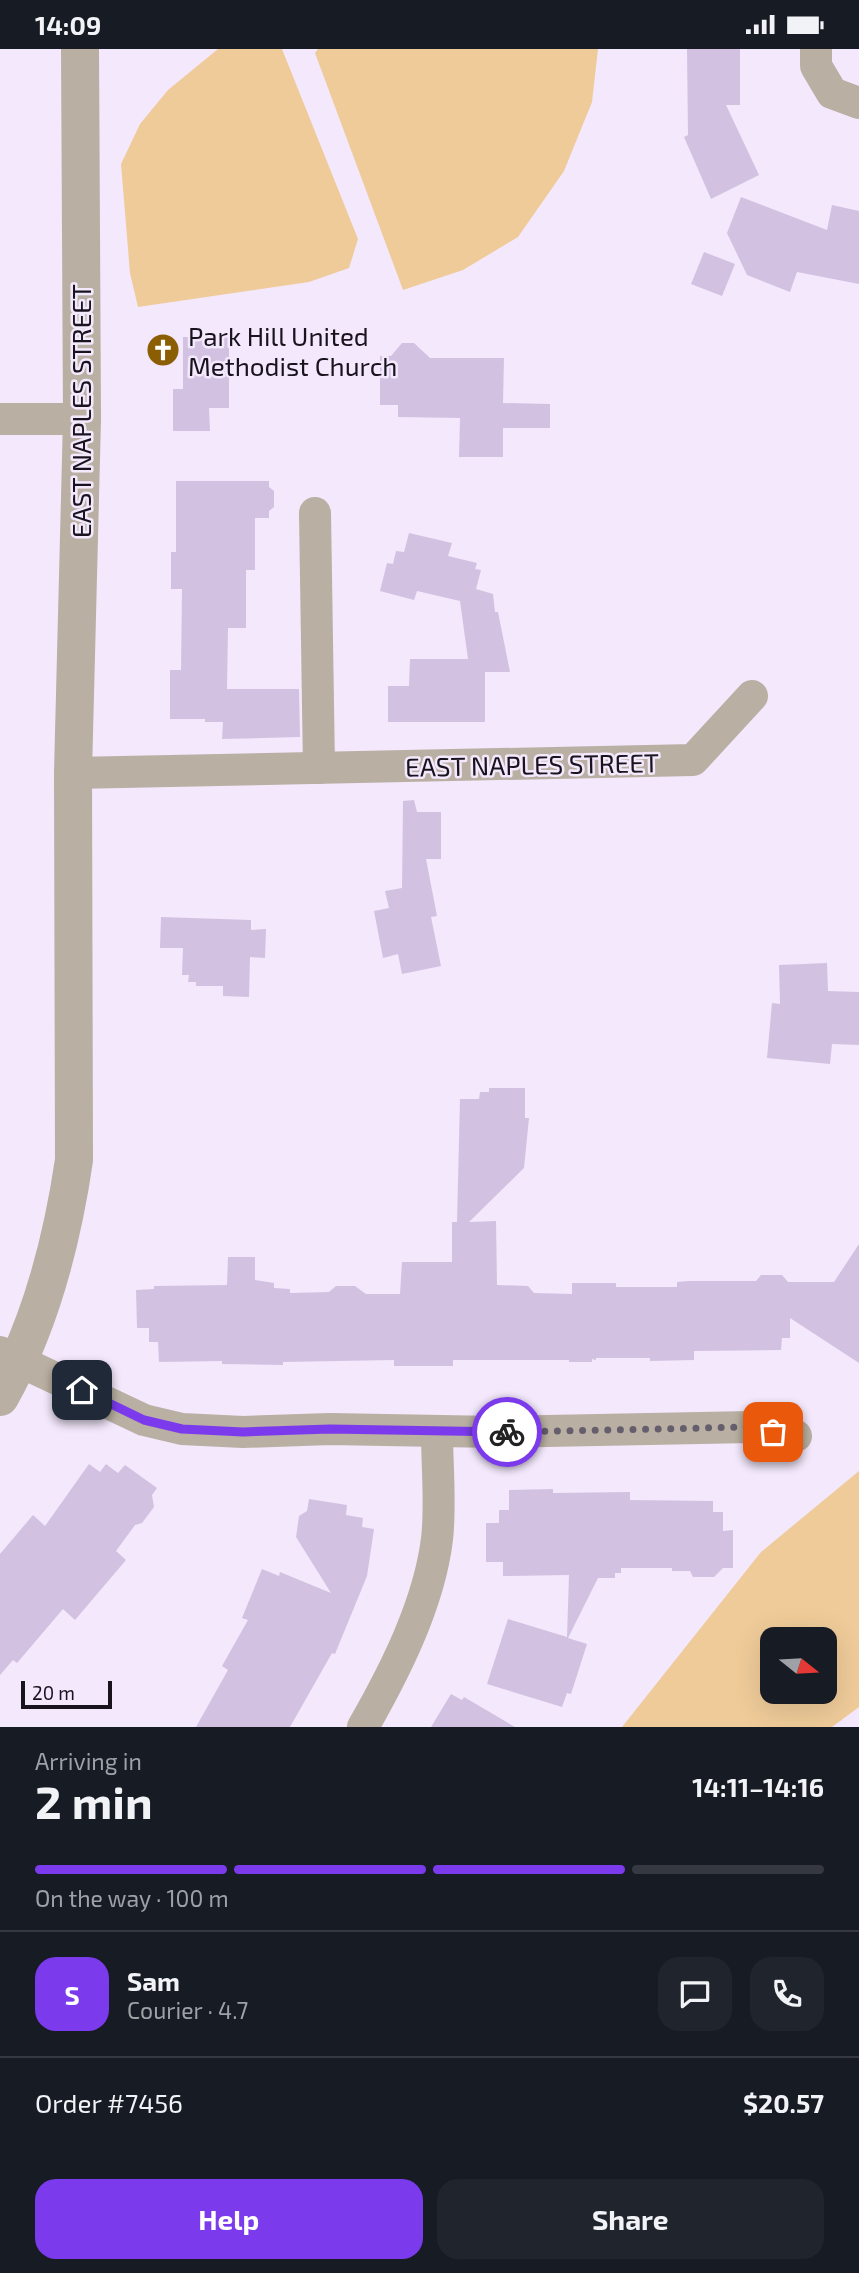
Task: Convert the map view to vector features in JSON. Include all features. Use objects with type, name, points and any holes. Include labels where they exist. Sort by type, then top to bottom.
[{"type":"street","name":"EAST NAPLES STREET","points":[[0,1397],[10,1357],[38,1315],[66,1216],[74,1160],[73,773],[82,419],[80,49]]},
{"type":"street","points":[[816,49],[816,67],[832,93],[859,103]]},
{"type":"street","points":[[0,419],[82,419]]},
{"type":"street","points":[[315,513],[319,768]]},
{"type":"street","name":"EAST NAPLES STREET","points":[[73,773],[693,760],[752,696]]},
{"type":"street","points":[[10,1357],[144,1420],[182,1429],[243,1432],[330,1429],[437,1432],[751,1427],[796,1436]]},
{"type":"street","points":[[363,1727],[393,1675],[430,1579],[438,1537],[437,1432]]},
{"type":"shaded area","points":[[218,49],[282,49],[358,239],[349,268],[309,282],[138,307],[130,273],[121,164],[140,124],[168,90]]},
{"type":"shaded area","points":[[318,49],[598,49],[592,102],[564,171],[518,237],[463,270],[403,290],[315,53]]},
{"type":"shaded area","points":[[859,1471],[859,1707],[832,1727],[622,1727],[761,1552]]},
{"type":"building","points":[[687,49],[740,49],[740,105],[726,105],[759,175],[711,199],[684,137],[688,135]]},
{"type":"building","points":[[741,197],[827,230],[832,205],[859,211],[859,284],[797,272],[790,292],[747,275],[727,233]]},
{"type":"building","points":[[704,252],[735,264],[722,296],[691,284]]},
{"type":"building","points":[[183,337],[229,337],[229,408],[209,408],[210,431],[173,431],[173,389],[183,389]]},
{"type":"building","points":[[402,343],[414,343],[430,358],[504,358],[503,403],[550,404],[550,428],[503,428],[503,457],[459,457],[460,418],[398,417],[398,405],[380,405],[380,356],[391,356]]},
{"type":"building","points":[[176,481],[269,481],[269,487],[274,491],[274,507],[269,511],[269,518],[255,518],[255,570],[246,570],[246,628],[228,628],[227,689],[299,689],[300,737],[222,739],[223,722],[170,719],[170,670],[181,670],[182,589],[171,589],[171,552],[176,552]]},
{"type":"building","points":[[409,533],[452,543],[448,556],[477,563],[475,569],[481,570],[476,589],[493,594],[510,672],[485,672],[485,722],[388,722],[388,686],[409,686],[410,659],[468,659],[460,601],[417,591],[414,600],[380,591],[387,563],[393,564],[396,551],[404,552]]},
{"type":"building","points":[[414,800],[417,812],[441,812],[441,859],[426,859],[437,916],[431,917],[441,966],[402,974],[398,954],[383,958],[374,911],[389,908],[385,891],[402,888],[403,801]]},
{"type":"building","points":[[161,917],[251,920],[251,930],[266,929],[265,958],[250,957],[249,997],[223,996],[223,986],[196,986],[196,982],[188,982],[189,975],[182,975],[183,948],[160,948]]},
{"type":"building","points":[[827,963],[828,991],[859,992],[859,1045],[832,1044],[830,1064],[767,1058],[772,1003],[780,1004],[779,965]]},
{"type":"building","points":[[489,1088],[525,1088],[525,1118],[529,1118],[524,1168],[469,1222],[496,1221],[497,1285],[528,1286],[534,1293],[572,1294],[572,1283],[616,1283],[616,1287],[677,1287],[677,1282],[689,1281],[756,1281],[761,1275],[782,1275],[788,1282],[834,1282],[859,1244],[859,1363],[790,1318],[790,1338],[782,1338],[781,1350],[694,1351],[694,1360],[453,1360],[453,1366],[394,1366],[394,1360],[283,1362],[283,1365],[222,1364],[222,1361],[159,1362],[158,1342],[149,1342],[149,1328],[137,1328],[136,1290],[154,1289],[154,1286],[227,1285],[228,1257],[255,1257],[255,1280],[274,1283],[274,1288],[290,1289],[290,1293],[329,1292],[336,1286],[355,1286],[366,1294],[400,1294],[402,1262],[452,1262],[452,1222],[457,1222],[460,1099],[479,1099],[480,1092],[489,1092]]},
{"type":"building","points":[[89,1464],[100,1472],[106,1464],[118,1473],[125,1465],[157,1488],[152,1495],[154,1507],[142,1523],[135,1525],[116,1551],[126,1560],[75,1620],[63,1609],[17,1663],[13,1660],[0,1675],[0,1554],[33,1515],[45,1526]]},
{"type":"building","points":[[553,1489],[553,1493],[630,1492],[630,1500],[713,1501],[713,1512],[723,1512],[723,1531],[733,1530],[733,1568],[723,1568],[714,1577],[693,1577],[690,1571],[672,1571],[672,1568],[621,1568],[621,1573],[615,1573],[615,1578],[598,1578],[568,1638],[587,1644],[571,1694],[567,1693],[562,1707],[487,1684],[508,1619],[567,1637],[569,1575],[503,1576],[503,1562],[486,1562],[486,1523],[499,1523],[499,1510],[509,1510],[509,1490]]},
{"type":"building","points":[[309,1499],[347,1505],[346,1515],[363,1518],[362,1527],[374,1529],[367,1576],[335,1654],[332,1653],[290,1727],[196,1727],[228,1670],[222,1666],[248,1620],[242,1618],[262,1569],[279,1576],[280,1572],[331,1593],[296,1537],[299,1516],[307,1511]]},
{"type":"building","points":[[451,1694],[462,1700],[464,1697],[515,1727],[431,1727]]},
{"type":"way so far","points":[[507,1432],[751,1427],[773,1432]]},
{"type":"place","name":"Park Hill United Methodist Church","points":[[163,350]]},
{"type":"route","points":[[82,1390],[144,1420],[182,1429],[243,1432],[330,1429],[507,1432]]}]
